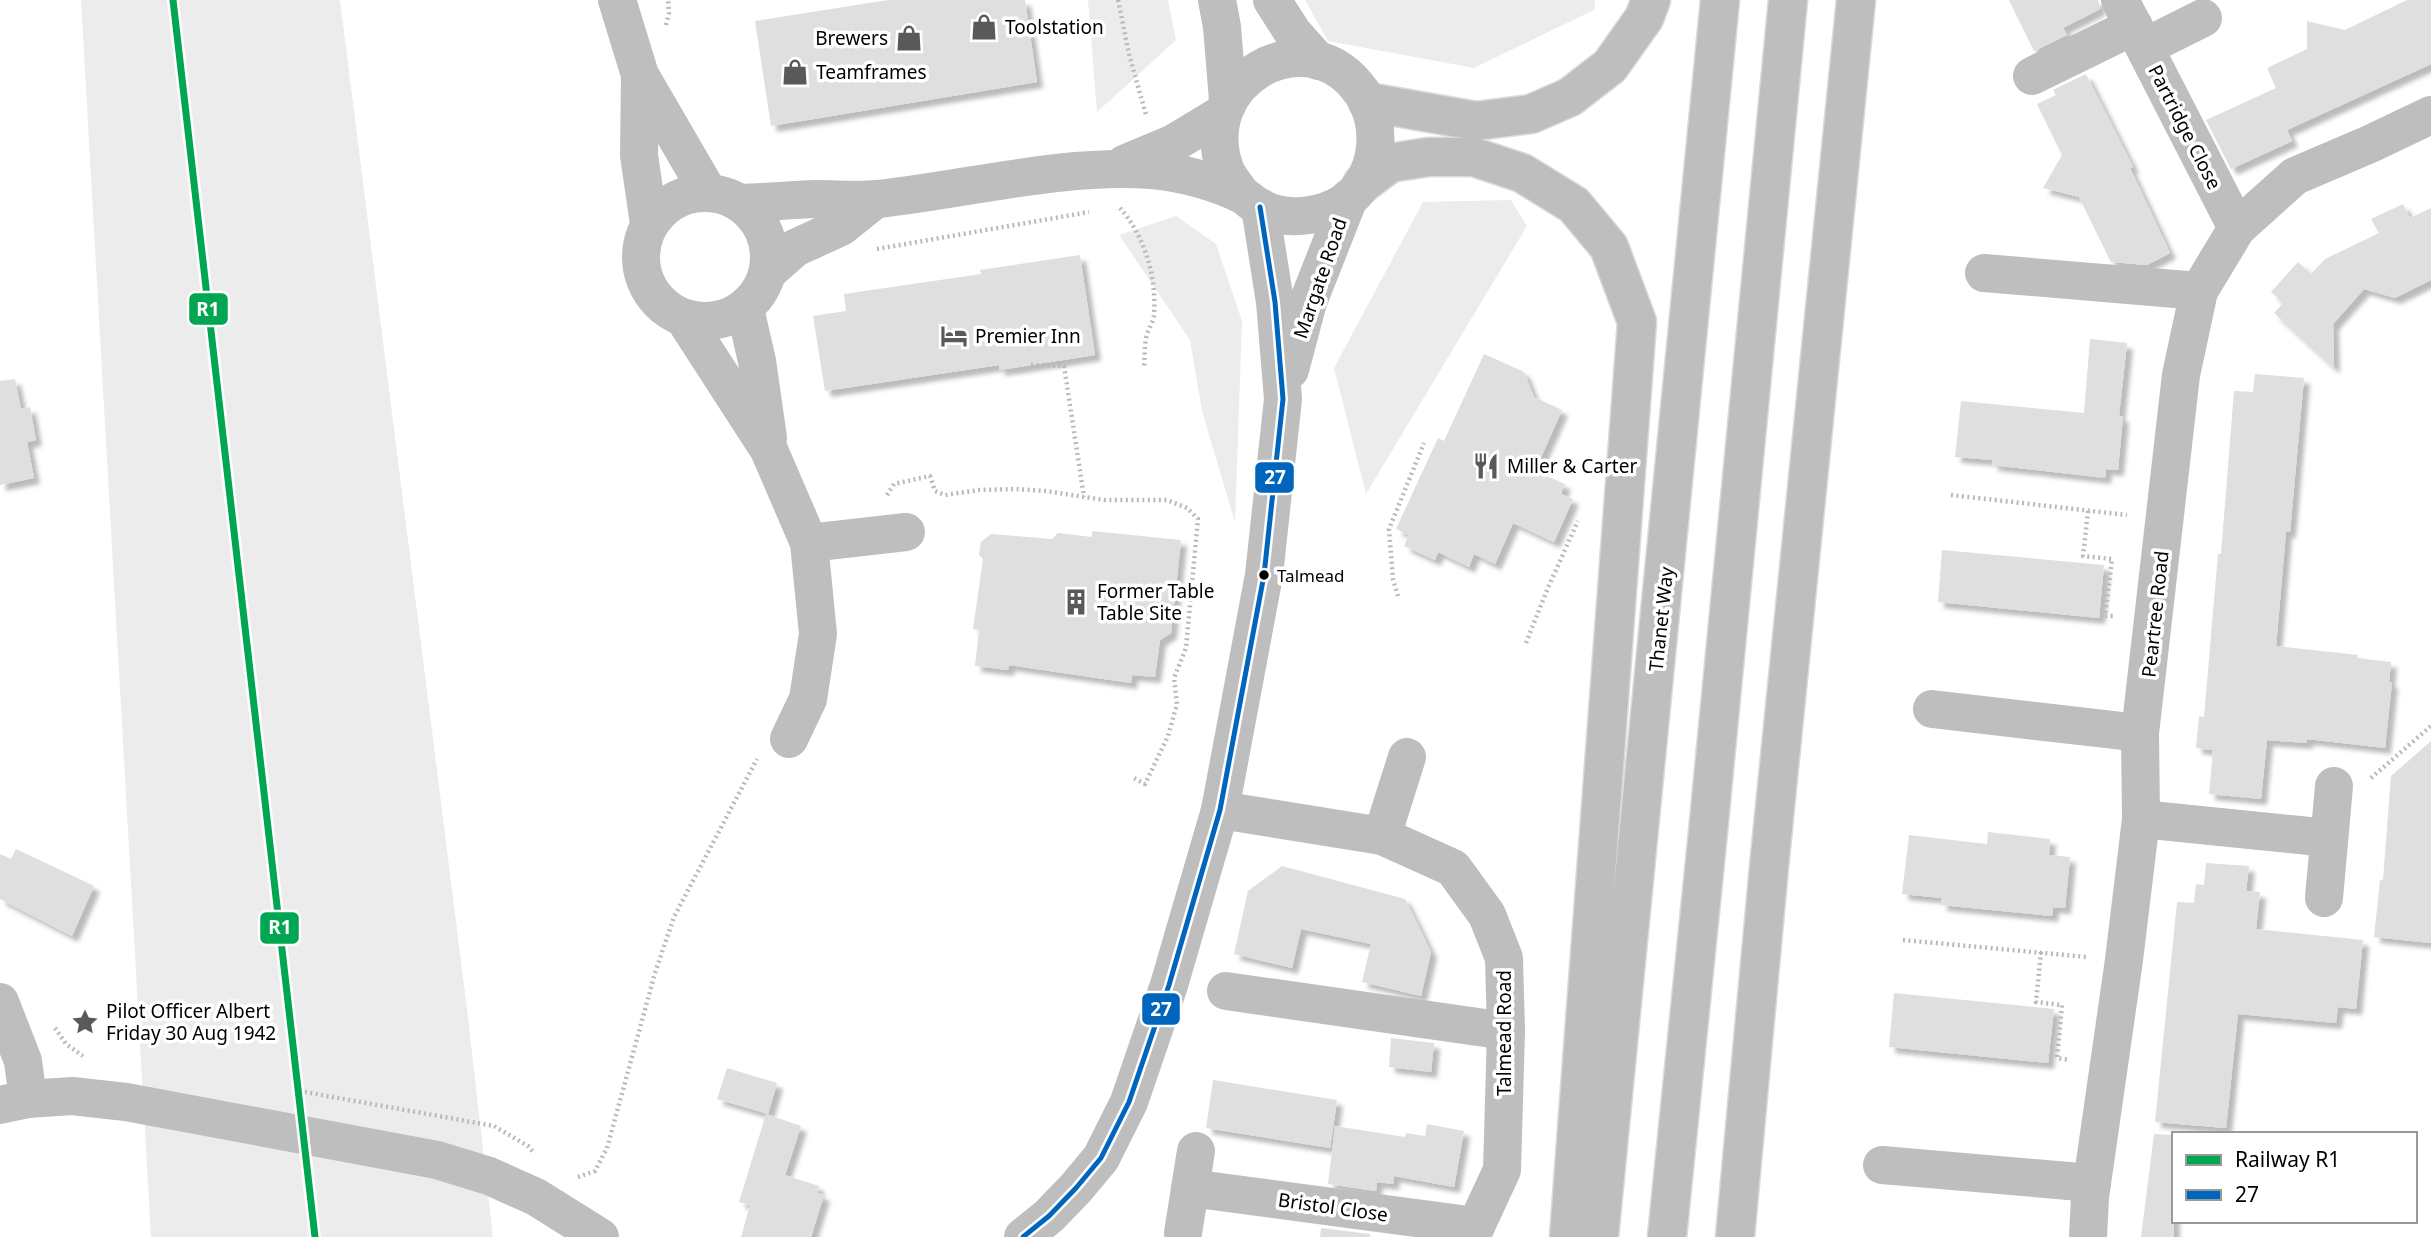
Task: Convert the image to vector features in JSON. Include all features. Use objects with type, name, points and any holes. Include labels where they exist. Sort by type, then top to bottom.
[{"type":"main road","points":[[617,0],[640,75],[672,126],[725,198],[759,221],[769,245],[769,271]]},
{"type":"main road","points":[[1217,0],[1222,27],[1225,107],[1218,143],[1225,171],[1251,201]]},
{"type":"main road","points":[[1272,0],[1293,33],[1318,61]]},
{"type":"main road","points":[[1368,102],[1476,121],[1531,114],[1570,97],[1609,66],[1644,18],[1651,0]]},
{"type":"main road","name":"Thanet Way","points":[[1599,1237],[1720,0]]},
{"type":"main road","points":[[1667,1237],[1788,0]]},
{"type":"main road","points":[[1735,1237],[1769,867],[1856,0]]},
{"type":"main road","points":[[2032,76],[2133,24],[2203,18]]},
{"type":"main road","name":"Partridge Close","points":[[2133,24],[2236,228]]},
{"type":"main road","points":[[1115,168],[1174,143],[1225,107],[1244,79],[1266,65],[1292,58],[1318,61],[1338,70],[1355,83],[1368,102],[1375,122],[1376,144],[1371,165],[1355,191]]},
{"type":"main road","points":[[640,75],[639,155],[649,224]]},
{"type":"main road","name":"Peartree Road","points":[[2088,1237],[2092,1184],[2141,819],[2140,733],[2180,375],[2199,292],[2236,228],[2295,176],[2431,115]]},
{"type":"main road","points":[[876,199],[841,227],[795,248],[769,271],[756,298],[745,309],[717,322],[685,320],[665,309],[650,291],[641,269],[641,246],[649,224],[664,207],[685,195],[725,198],[876,199],[1115,168],[1177,172],[1282,216],[1306,216],[1329,210],[1390,163],[1428,157],[1474,157],[1521,173],[1574,205],[1609,247],[1636,322],[1569,1237]]},
{"type":"main road","name":"Margate Road","points":[[1023,1237],[1049,1216],[1101,1158],[1129,1102],[1169,985],[1220,810],[1264,575],[1283,399],[1308,302],[1355,191]]},
{"type":"main road","name":"Margate Road","points":[[1251,201],[1275,302],[1283,399]]},
{"type":"main road","points":[[1984,273],[2199,292]]},
{"type":"main road","points":[[745,309],[757,361],[769,450]]},
{"type":"main road","points":[[685,320],[769,450],[809,544],[818,634],[808,699],[789,739]]},
{"type":"main road","points":[[809,544],[906,532]]},
{"type":"main road","points":[[1932,709],[2140,733]]},
{"type":"main road","points":[[1382,836],[1406,757]]},
{"type":"main road","points":[[2324,898],[2334,786]]},
{"type":"main road","name":"Talmead Road","points":[[1220,810],[1382,836],[1453,868],[1487,915],[1504,958],[1506,1031],[1502,1170],[1473,1232]]},
{"type":"main road","points":[[2141,819],[2329,838]]},
{"type":"main road","points":[[1226,991],[1506,1031]]},
{"type":"main road","points":[[0,1002],[23,1061],[14,1102],[72,1096],[126,1101],[437,1160],[489,1176],[536,1197],[600,1237]]},
{"type":"main road","points":[[1882,1165],[2092,1184]]},
{"type":"main road","name":"Bristol Close","points":[[1183,1233],[1193,1170],[1473,1232]]},
{"type":"path","points":[[1118,0],[1147,119]]},
{"type":"path","points":[[1115,168],[1119,207],[1132,222],[1144,247],[1153,285],[1154,317],[1145,340],[1144,366]]},
{"type":"path","points":[[876,250],[1092,212]]},
{"type":"path","points":[[1031,365],[1064,366],[1084,497]]},
{"type":"path","points":[[1398,596],[1393,579],[1388,529],[1424,443]]},
{"type":"path","points":[[884,499],[894,484],[930,477],[935,491],[945,495],[979,490],[1016,489],[1104,500],[1167,500],[1187,508],[1198,519],[1186,648],[1174,678],[1177,704],[1168,736],[1144,784],[1132,777]]},
{"type":"path","points":[[1951,495],[2152,518],[2166,517]]},
{"type":"path","points":[[2088,511],[2083,556],[2112,559],[2105,616],[2153,621]]},
{"type":"path","points":[[1526,643],[1578,521]]},
{"type":"path","points":[[2334,786],[2361,787],[2431,726]]},
{"type":"path","points":[[536,1197],[548,1174],[572,1179],[595,1171],[607,1149],[674,917],[766,742],[789,739]]},
{"type":"path","points":[[1903,940],[2124,960]]},
{"type":"path","points":[[2041,952],[2036,1002],[2062,1004],[2057,1058],[2109,1064]]},
{"type":"path","points":[[50,1022],[66,1044],[85,1058],[94,1058]]},
{"type":"path","points":[[288,1089],[494,1126]]},
{"type":"shaded area","points":[[81,0],[340,0],[467,1009],[493,1237],[151,1237]]},
{"type":"shaded area","points":[[1088,0],[1168,0],[1176,40],[1097,112]]},
{"type":"shaded area","points":[[1305,0],[1595,0],[1594,10],[1474,68],[1328,41]]},
{"type":"shaded area","points":[[1511,200],[1527,226],[1366,494],[1334,368],[1423,202]]},
{"type":"shaded area","points":[[1176,216],[1216,244],[1242,321],[1235,522],[1202,411],[1190,340],[1119,235]]},
{"type":"building","points":[[888,0],[1025,0],[1037,82],[771,126],[755,21]]},
{"type":"building","points":[[2009,0],[2098,0],[2100,9],[2063,28],[2067,35],[2034,51]]},
{"type":"building","points":[[2407,0],[2431,0],[2431,64],[2287,130],[2292,141],[2231,169],[2206,120],[2276,88],[2267,68],[2307,49],[2307,21],[2345,30]]},
{"type":"building","points":[[2086,74],[2133,167],[2130,168],[2170,253],[2147,265],[2111,262],[2079,197],[2043,188],[2062,155],[2037,104],[2056,95],[2053,90]]},
{"type":"building","points":[[2403,204],[2410,218],[2431,208],[2431,280],[2395,298],[2364,289],[2333,324],[2334,368],[2274,313],[2283,303],[2271,292],[2298,262],[2311,274],[2325,259],[2379,233],[2371,219]]},
{"type":"building","name":"Premier Inn","points":[[1080,255],[1095,355],[999,370],[999,365],[825,391],[813,316],[846,311],[844,294],[981,274],[980,270]]},
{"type":"building","points":[[2090,339],[2127,343],[2119,416],[2123,416],[2118,470],[2106,469],[2105,478],[1992,465],[1993,460],[1955,457],[1961,401],[2084,413]]},
{"type":"building","name":"Miller & Carter","points":[[1484,354],[1524,372],[1534,397],[1562,410],[1535,471],[1565,484],[1561,494],[1573,499],[1554,542],[1513,523],[1495,564],[1474,554],[1469,567],[1438,552],[1435,560],[1404,546],[1409,535],[1396,529],[1438,438],[1444,441]]},
{"type":"building","points":[[2255,374],[2304,378],[2276,646],[2358,655],[2357,658],[2391,662],[2389,682],[2392,682],[2385,748],[2307,739],[2307,743],[2267,740],[2261,799],[2209,794],[2213,750],[2196,748],[2199,716],[2204,717],[2234,391],[2253,392]]},
{"type":"building","points":[[15,379],[21,409],[30,407],[36,440],[27,442],[34,478],[0,485],[0,381]]},
{"type":"building","name":"Former Table Table Site","points":[[1092,531],[1181,540],[1171,633],[1160,640],[1155,677],[1132,675],[1131,683],[1009,665],[1008,670],[975,666],[979,630],[973,629],[983,559],[979,555],[981,542],[991,534],[1052,539],[1058,533],[1092,537]]},
{"type":"building","points":[[1942,550],[2104,565],[2099,618],[1938,602]]},
{"type":"building","points":[[2431,741],[2431,943],[2374,937],[2380,880],[2383,880],[2391,776]]},
{"type":"building","points":[[1988,832],[2050,839],[2049,855],[2070,857],[2065,908],[2053,907],[2052,916],[1941,905],[1942,898],[1902,894],[1909,835],[1987,844]]},
{"type":"building","points":[[16,849],[94,886],[72,936],[0,899],[0,854],[11,859]]},
{"type":"building","points":[[2206,863],[2249,866],[2246,891],[2260,892],[2256,929],[2363,940],[2356,1009],[2338,1007],[2336,1023],[2238,1014],[2226,1128],[2155,1122],[2177,902],[2194,903],[2196,884],[2204,885]]},
{"type":"building","points":[[1282,866],[1405,899],[1431,952],[1421,996],[1362,982],[1371,944],[1301,929],[1292,968],[1234,954],[1248,891]]},
{"type":"building","points":[[1894,993],[2054,1009],[2048,1063],[1889,1047]]},
{"type":"building","points":[[1391,1038],[1434,1043],[1431,1072],[1389,1067]]},
{"type":"building","points":[[727,1068],[777,1083],[768,1114],[717,1099]]},
{"type":"building","points":[[1213,1080],[1337,1100],[1330,1148],[1206,1128]]},
{"type":"building","points":[[766,1114],[801,1126],[785,1175],[819,1186],[817,1193],[824,1195],[811,1237],[741,1237],[750,1205],[739,1202]]},
{"type":"building","points":[[1427,1124],[1464,1131],[1454,1187],[1394,1176],[1393,1184],[1377,1182],[1376,1191],[1328,1184],[1335,1126],[1405,1137],[1406,1133],[1425,1136]]},
{"type":"building","points":[[2154,1134],[2172,1135],[2174,1237],[2141,1237]]},
{"type":"building","points":[[1321,1228],[1370,1234],[1370,1237],[1320,1237]]},
{"type":"rail line","name":"R1","points":[[173,0],[315,1237]]},
{"type":"transit line","name":"27","points":[[1023,1237],[1049,1216],[1101,1158],[1129,1102],[1169,985],[1220,810],[1264,575],[1283,399],[1275,302],[1260,207]]},
{"type":"place","name":"Toolstation","points":[[984,27]]},
{"type":"place","name":"Brewers","points":[[909,38]]},
{"type":"place","name":"Teamframes","points":[[795,72]]},
{"type":"place","name":"Premier Inn","points":[[954,336]]},
{"type":"place","name":"Miller & Carter","points":[[1486,466]]},
{"type":"place","name":"Talmead","points":[[1264,575]]},
{"type":"place","name":"Former Table Table Site","points":[[1076,602]]},
{"type":"place","name":"Pilot Officer Albert Friday 30 Aug 1942","points":[[85,1022]]}]
